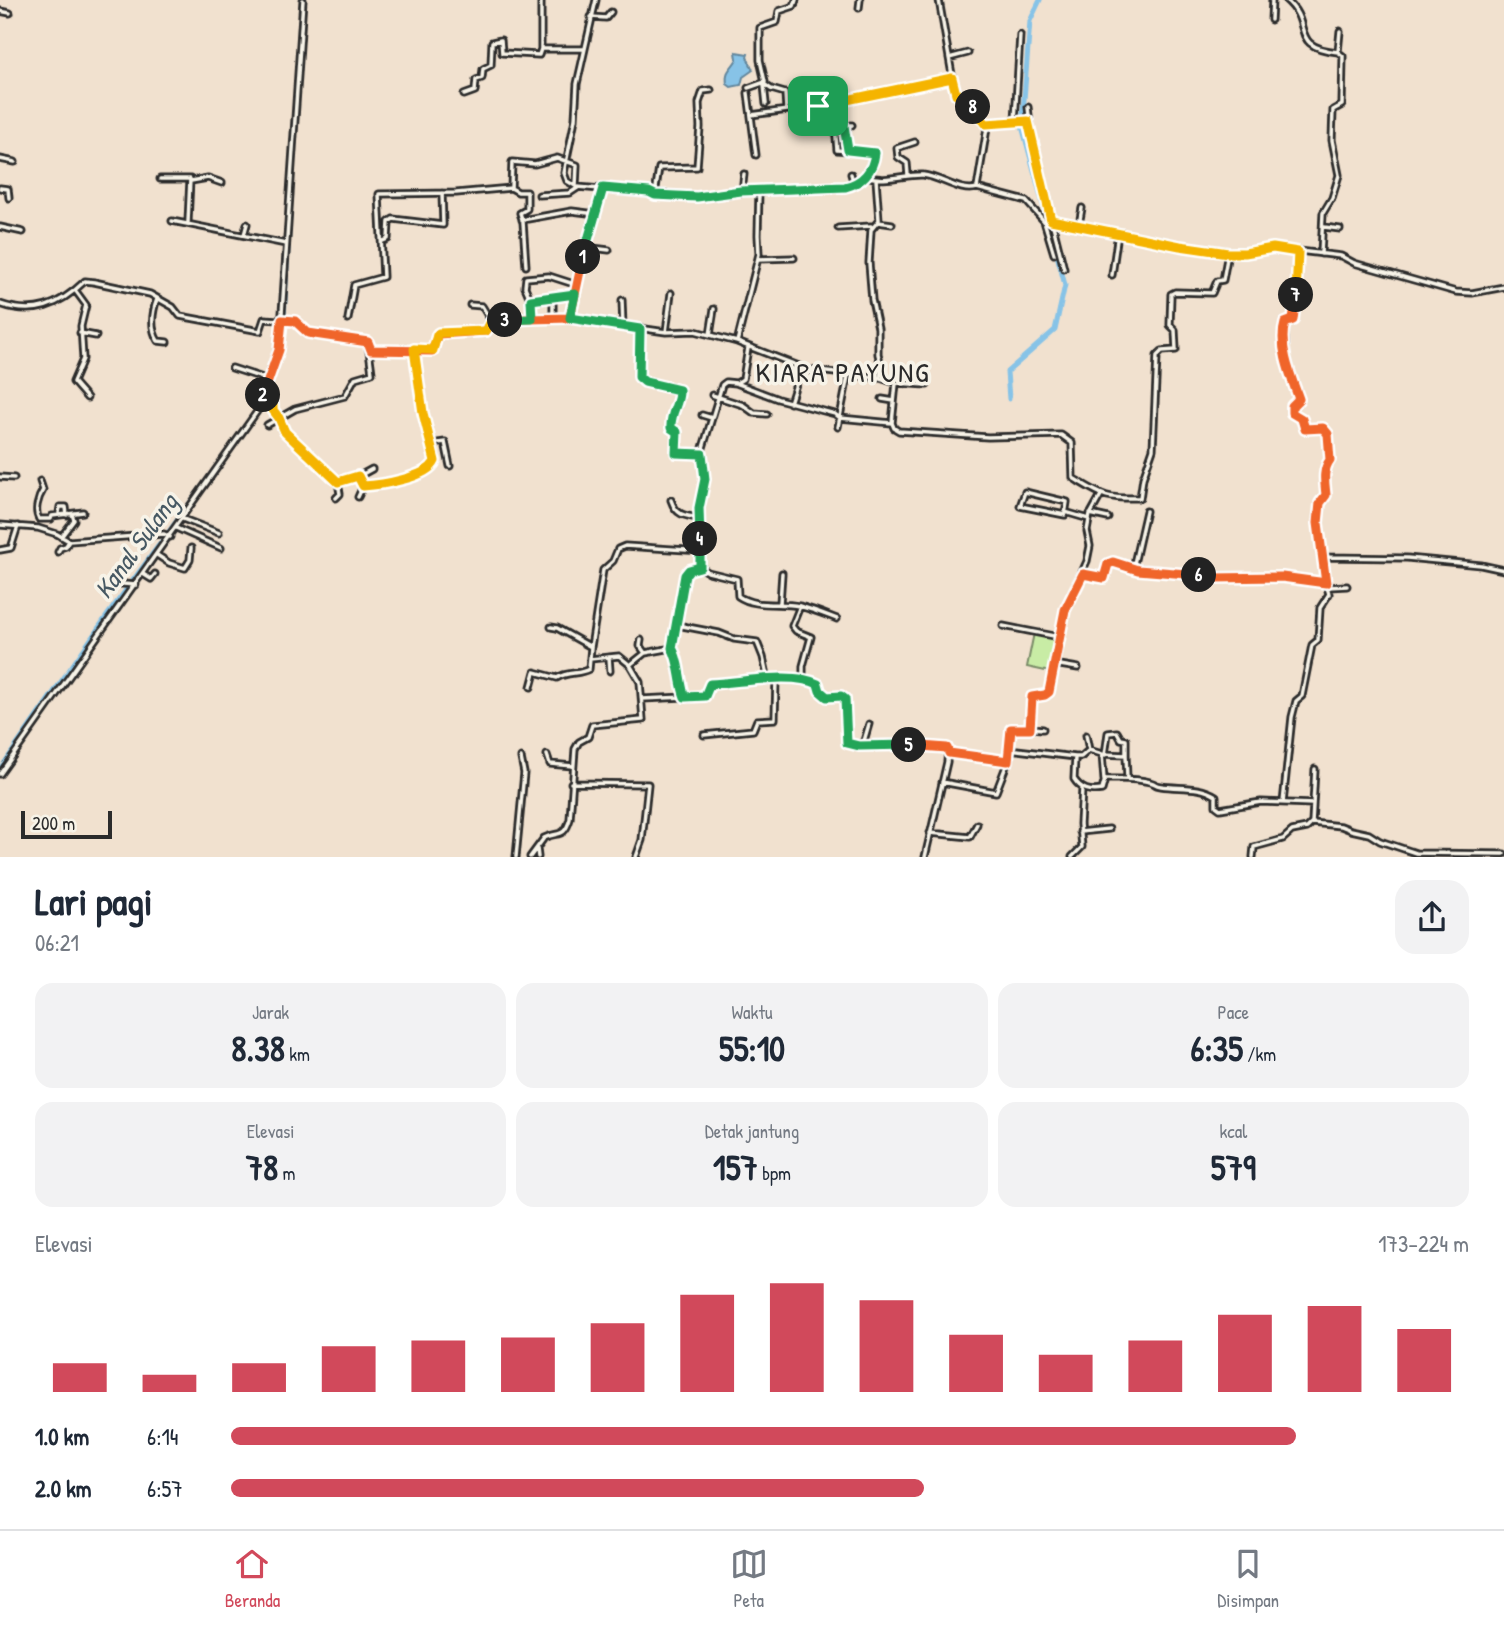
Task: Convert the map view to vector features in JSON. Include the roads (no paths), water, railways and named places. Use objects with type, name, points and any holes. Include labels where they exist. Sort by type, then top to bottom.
[{"type":"street","points":[[0,774],[132,584],[143,574],[167,536],[183,519],[262,402],[279,350],[284,320],[286,244],[303,0]]},
{"type":"street","points":[[464,95],[475,92],[476,80],[482,79],[483,69],[491,65],[492,42],[501,40],[502,53],[539,55],[541,0]]},
{"type":"street","points":[[596,0],[584,49],[564,176],[577,186],[697,197],[845,187],[867,176],[875,153],[837,150],[835,125]]},
{"type":"street","points":[[766,104],[758,31],[761,26],[777,22],[779,11],[794,6],[796,0]]},
{"type":"street","points":[[859,8],[860,0]]},
{"type":"street","points":[[939,0],[956,94],[979,112],[986,124],[987,136],[977,188]]},
{"type":"street","points":[[1271,20],[1272,0]]},
{"type":"street","points":[[1286,0],[1298,12],[1303,34],[1311,44],[1318,49],[1338,51],[1343,56],[1342,105],[1333,110],[1331,136],[1339,175],[1332,198],[1323,213],[1321,254]]},
{"type":"street","points":[[0,11],[10,13]]},
{"type":"street","points":[[591,17],[604,18],[611,12]]},
{"type":"street","points":[[604,18],[604,24]]},
{"type":"street","points":[[1338,51],[1340,31]]},
{"type":"street","points":[[1014,121],[1020,36]]},
{"type":"street","points":[[541,49],[584,49]]},
{"type":"street","points":[[949,58],[968,53]]},
{"type":"street","points":[[751,115],[818,106],[952,78]]},
{"type":"street","points":[[756,155],[748,90],[764,84]]},
{"type":"street","points":[[764,84],[785,93],[786,109]]},
{"type":"street","points":[[655,195],[659,168],[697,167],[699,103],[703,91],[711,90]]},
{"type":"street","points":[[841,101],[848,150]]},
{"type":"street","points":[[818,106],[820,124],[852,125]]},
{"type":"street","points":[[1028,107],[1025,121],[1054,254]]},
{"type":"street","points":[[986,124],[1025,121]]},
{"type":"street","points":[[909,176],[907,163],[898,158],[897,148],[915,142]]},
{"type":"street","points":[[511,188],[512,162],[535,164],[557,158],[577,165],[577,186],[570,193],[539,195]]},
{"type":"street","points":[[0,159],[15,162]]},
{"type":"street","points":[[742,192],[744,174]]},
{"type":"street","points":[[851,174],[854,184]]},
{"type":"street","points":[[867,176],[876,179],[924,175],[968,189],[977,188],[1026,201],[1047,221],[1064,268]]},
{"type":"street","points":[[160,179],[191,181],[208,178],[222,183]]},
{"type":"street","points":[[876,179],[878,222]]},
{"type":"street","points":[[188,222],[191,181]]},
{"type":"street","points":[[0,188],[8,189],[9,198]]},
{"type":"street","points":[[348,319],[354,285],[383,277],[379,194],[511,188],[527,193],[527,209],[520,212],[526,266]]},
{"type":"street","points":[[570,318],[585,247],[603,188]]},
{"type":"street","points":[[737,342],[758,259],[759,191]]},
{"type":"street","points":[[382,239],[384,242],[388,239],[389,222],[393,219],[443,225],[442,192]]},
{"type":"street","points":[[1079,225],[1082,208]]},
{"type":"street","points":[[522,220],[572,211],[596,214]]},
{"type":"street","points":[[172,221],[188,222],[286,244]]},
{"type":"street","points":[[1047,221],[1228,253],[1273,248],[1344,257],[1354,263],[1456,292],[1472,293],[1504,287]]},
{"type":"street","points":[[838,228],[873,226],[878,222],[892,224]]},
{"type":"street","points":[[244,235],[247,224]]},
{"type":"street","points":[[873,226],[870,277],[878,328],[880,378]]},
{"type":"street","points":[[0,227],[23,232]]},
{"type":"street","points":[[1324,227],[1340,229]]},
{"type":"street","points":[[1112,275],[1118,233]]},
{"type":"street","points":[[585,247],[609,250]]},
{"type":"street","points":[[1283,803],[1294,709],[1296,701],[1302,695],[1312,645],[1318,640],[1320,608],[1328,596],[1318,529],[1318,510],[1326,495],[1325,476],[1330,460],[1328,434],[1319,427],[1305,429],[1302,419],[1292,413],[1292,406],[1299,399],[1286,354],[1284,325],[1293,320],[1298,252]]},
{"type":"street","points":[[896,383],[892,423],[896,430],[988,437],[1038,434],[1068,438],[1074,449],[1073,478],[1101,495],[1121,499],[1140,498],[1143,478],[1153,449],[1157,356],[1162,351],[1176,350],[1175,330],[1170,325],[1171,294],[1212,293],[1217,281],[1223,279],[1228,253]]},
{"type":"street","points":[[758,259],[794,258]]},
{"type":"street","points":[[532,319],[531,300],[525,287],[526,278],[549,276],[577,285]]},
{"type":"street","points":[[0,304],[24,311],[37,310],[75,290],[85,281],[137,290],[173,307],[180,316],[260,331],[264,319],[295,321],[308,333],[368,342],[373,373],[355,378],[345,396],[295,409],[267,425]]},
{"type":"street","points":[[75,290],[86,304],[80,333],[83,359],[73,382],[87,398]]},
{"type":"street","points":[[666,332],[671,293]]},
{"type":"street","points":[[531,300],[575,294]]},
{"type":"street","points":[[553,297],[553,317]]},
{"type":"street","points":[[158,299],[152,313],[154,335],[158,341],[167,342]]},
{"type":"street","points":[[621,300],[623,327]]},
{"type":"street","points":[[470,305],[482,306],[491,321]]},
{"type":"street","points":[[710,335],[714,309]]},
{"type":"street","points":[[491,321],[553,317],[666,332],[695,331],[737,342],[802,368],[880,378],[896,383],[927,385]]},
{"type":"street","points":[[371,350],[433,350],[439,333],[486,331],[491,321]]},
{"type":"street","points":[[640,329],[639,377],[645,382],[679,390],[680,394],[670,418],[671,428],[677,432],[676,453],[702,454]]},
{"type":"street","points":[[80,333],[96,336]]},
{"type":"street","points":[[736,383],[743,379],[748,347]]},
{"type":"street","points":[[363,486],[378,485],[430,469],[435,461],[423,413],[414,349]]},
{"type":"street","points":[[232,368],[269,380]]},
{"type":"street","points":[[790,403],[802,368]]},
{"type":"street","points":[[838,427],[848,376]]},
{"type":"street","points":[[700,567],[702,552],[699,517],[705,479],[703,443],[723,383],[736,383],[790,403],[829,412],[840,418],[892,423]]},
{"type":"street","points":[[712,395],[743,405],[751,412],[767,414]]},
{"type":"street","points":[[882,399],[895,401]]},
{"type":"street","points":[[262,402],[273,405],[285,432],[338,482],[340,494],[336,498]]},
{"type":"street","points":[[702,415],[712,418]]},
{"type":"street","points":[[431,444],[445,442],[450,466]]},
{"type":"street","points":[[338,482],[372,468]]},
{"type":"street","points":[[358,476],[363,486]]},
{"type":"street","points":[[0,477],[15,478]]},
{"type":"street","points":[[37,528],[39,496],[43,490],[40,481]]},
{"type":"street","points":[[358,497],[363,486]]},
{"type":"street","points":[[1025,492],[1067,502],[1065,512],[1065,515],[1020,506],[1025,492]]},
{"type":"street","points":[[1030,727],[1032,697],[1049,692],[1065,610],[1083,574],[1090,546],[1087,531],[1089,519],[1101,495]]},
{"type":"street","points":[[670,500],[677,512],[684,516],[699,517]]},
{"type":"street","points":[[59,514],[60,506],[66,507],[74,520],[61,537]]},
{"type":"street","points":[[1133,568],[1146,511]]},
{"type":"street","points":[[39,519],[83,512]]},
{"type":"street","points":[[1065,512],[1089,519]]},
{"type":"street","points":[[1091,513],[1108,517]]},
{"type":"street","points":[[183,519],[219,533]]},
{"type":"street","points":[[0,525],[37,528],[69,541],[167,536]]},
{"type":"street","points":[[0,550],[11,548],[18,526]]},
{"type":"street","points":[[176,528],[221,548]]},
{"type":"street","points":[[58,552],[69,541]]},
{"type":"street","points":[[531,687],[535,672],[557,678],[566,672],[588,671],[603,570],[613,561],[618,549],[625,546],[702,552]]},
{"type":"street","points":[[157,555],[169,563],[186,568],[191,548]]},
{"type":"street","points":[[1324,557],[1407,558],[1504,570]]},
{"type":"street","points":[[1083,574],[1104,578],[1108,564],[1113,562],[1133,568],[1213,578],[1282,577],[1347,586]]},
{"type":"street","points":[[672,648],[677,625],[677,604],[685,575],[689,570],[700,567],[708,572],[737,579],[738,596],[742,599],[762,604],[800,606],[837,619]]},
{"type":"street","points":[[780,603],[782,573]]},
{"type":"street","points":[[143,574],[151,579],[155,574]]},
{"type":"street","points":[[110,583],[132,584]]},
{"type":"street","points":[[800,606],[792,626],[796,631],[811,636],[803,666],[803,679]]},
{"type":"street","points":[[677,625],[757,642],[768,680]]},
{"type":"street","points":[[1003,626],[1060,637]]},
{"type":"street","points":[[551,627],[558,628],[592,647]]},
{"type":"street","points":[[640,640],[640,646],[645,653]]},
{"type":"street","points":[[630,665],[645,653],[672,648]]},
{"type":"street","points":[[672,648],[676,651],[677,668],[685,697]]},
{"type":"street","points":[[530,857],[544,838],[559,835],[567,828],[576,746],[587,737],[592,725],[642,720],[640,682],[630,665],[619,656],[590,659]]},
{"type":"street","points":[[609,657],[610,671]]},
{"type":"street","points":[[1054,664],[1078,668]]},
{"type":"street","points":[[704,735],[753,730],[757,720],[775,719],[776,679]]},
{"type":"street","points":[[642,699],[705,696],[710,684],[803,679],[818,684],[820,691],[827,697],[841,696],[845,699],[847,742],[859,746],[901,744],[947,748],[949,753],[925,857]]},
{"type":"street","points":[[859,746],[864,741],[869,724]]},
{"type":"street","points":[[942,782],[995,794],[1008,761],[1011,729],[1043,729]]},
{"type":"street","points":[[1082,789],[1102,790],[1108,733],[1117,732],[1121,739],[1126,740],[1127,778]]},
{"type":"street","points":[[1086,735],[1089,750]]},
{"type":"street","points":[[1009,749],[1075,757],[1081,757],[1089,750]]},
{"type":"street","points":[[1089,750],[1126,755]]},
{"type":"street","points":[[949,753],[1008,761]]},
{"type":"street","points":[[547,755],[550,764],[573,766]]},
{"type":"street","points":[[1072,857],[1082,847],[1082,789],[1074,779],[1075,757]]},
{"type":"street","points":[[516,857],[524,774],[521,758]]},
{"type":"street","points":[[1253,857],[1254,847],[1281,839],[1292,831],[1307,828],[1312,823],[1315,769]]},
{"type":"street","points":[[1104,780],[1127,778],[1160,786],[1184,786],[1203,790],[1214,795],[1216,806],[1220,809],[1261,802],[1313,804]]},
{"type":"street","points":[[571,783],[648,784],[642,840],[636,857]]},
{"type":"street","points":[[1312,823],[1341,826],[1416,853],[1504,854]]},
{"type":"street","points":[[930,833],[970,837],[977,824]]},
{"type":"street","points":[[1080,832],[1109,829]]},
{"type":"street","points":[[537,849],[538,857]]},
{"type":"water","points":[[736,52],[748,54],[753,70],[743,77],[741,85],[731,87],[727,84],[727,75],[737,59]]},
{"type":"waterway","points":[[1009,399],[1007,372],[1055,330],[1065,285],[1022,126],[1030,21],[1040,0]]},
{"type":"waterway","points":[[284,331],[294,158]]},
{"type":"waterway","name":"Kanal Sulang","points":[[264,399],[279,359],[283,336]]},
{"type":"waterway","name":"Kanal Sulang","points":[[0,768],[108,613],[211,473]]},
{"type":"district","name":"KIARA PAYUNG","points":[[843,372]]}]
